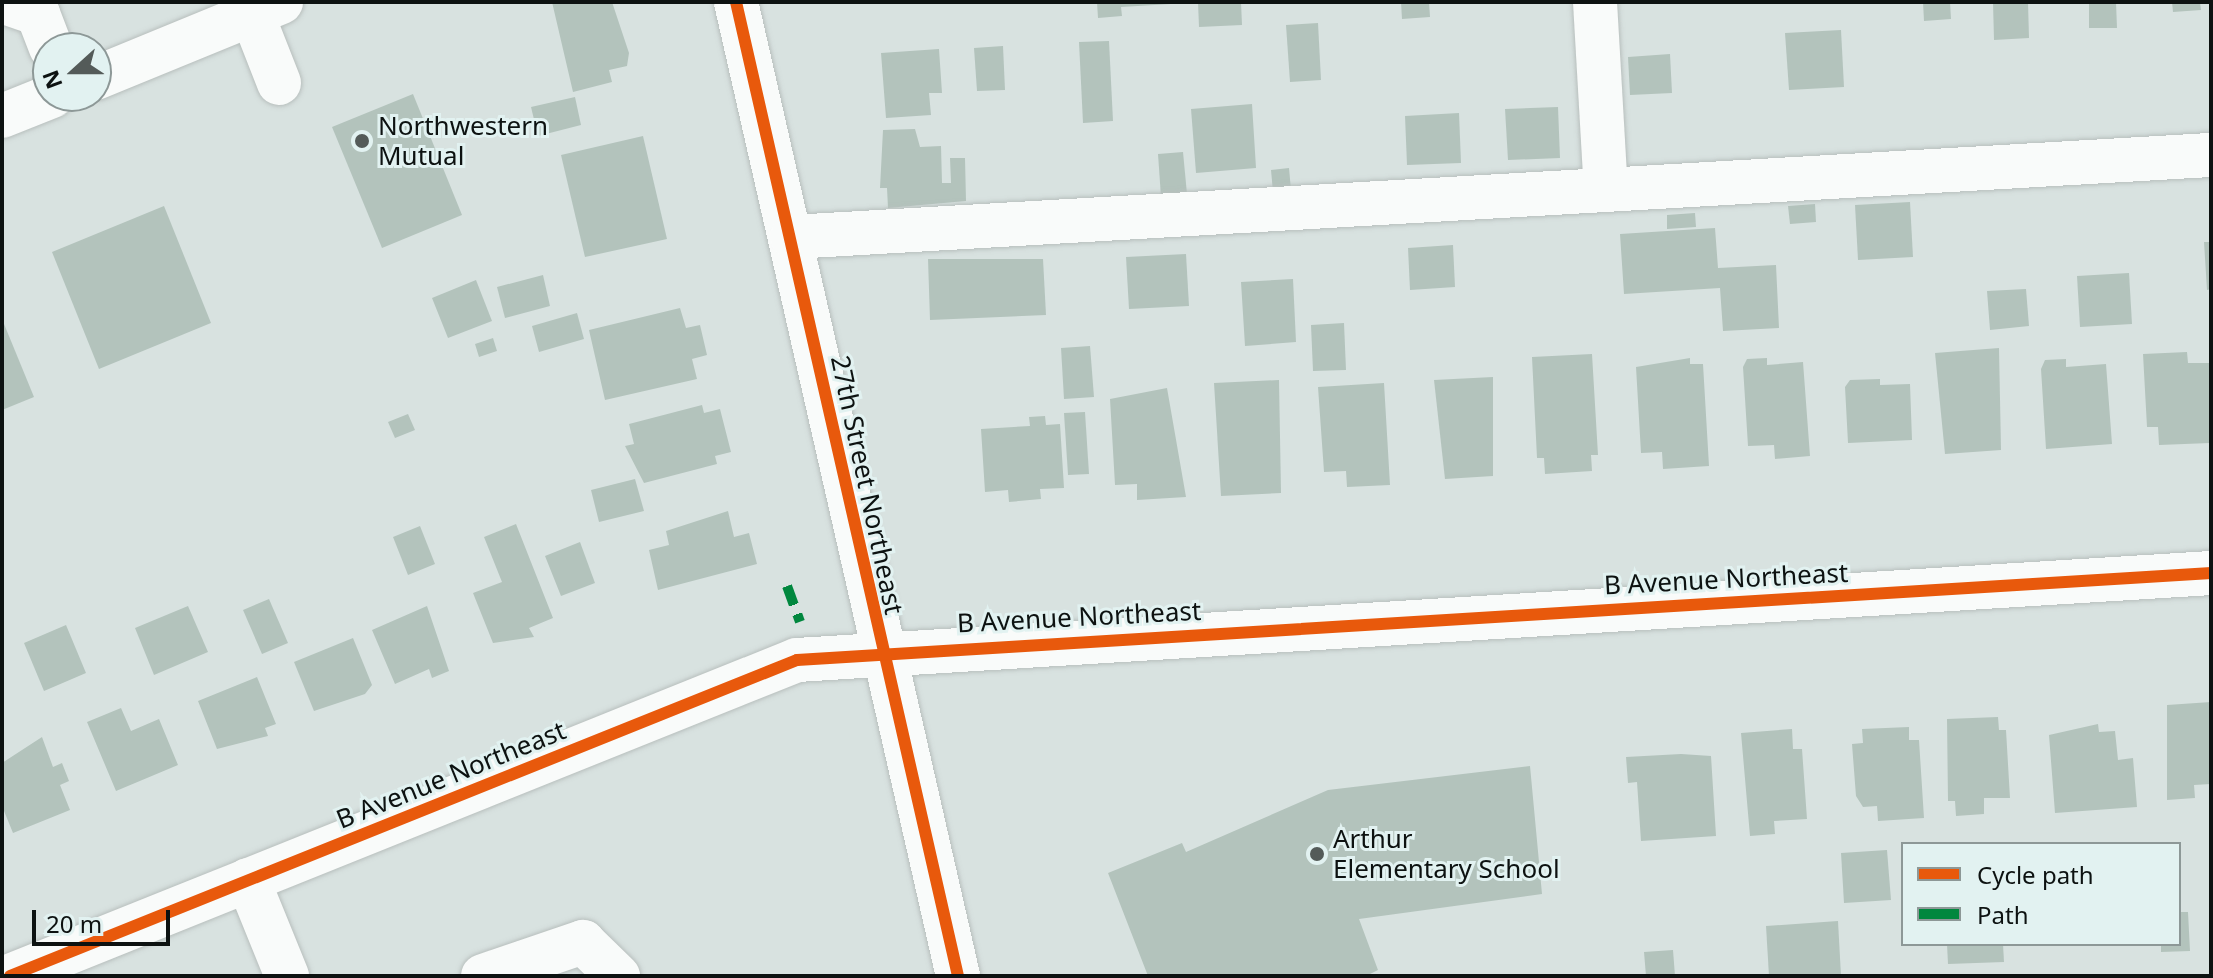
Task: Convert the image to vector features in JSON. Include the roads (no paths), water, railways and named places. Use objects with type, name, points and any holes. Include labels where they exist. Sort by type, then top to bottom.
[{"type":"street","points":[[4,2],[38,14],[45,32]]},
{"type":"street","name":"27th Street Northeast","points":[[736,2],[792,237],[880,651],[958,976]]},
{"type":"street","points":[[1595,2],[1606,190]]},
{"type":"street","points":[[112,71],[266,8],[279,83]]},
{"type":"street","points":[[2,116],[32,104]]},
{"type":"street","points":[[792,237],[2211,155]]},
{"type":"street","name":"B Avenue Northeast","points":[[10,976],[797,660],[880,651],[2211,573]]},
{"type":"street","points":[[248,880],[287,976]]},
{"type":"street","points":[[483,976],[583,942],[618,976]]},
{"type":"place","name":"Northwestern Mutual","points":[[362,141]]},
{"type":"place","name":"Arthur Elementary School","points":[[1317,854]]}]
